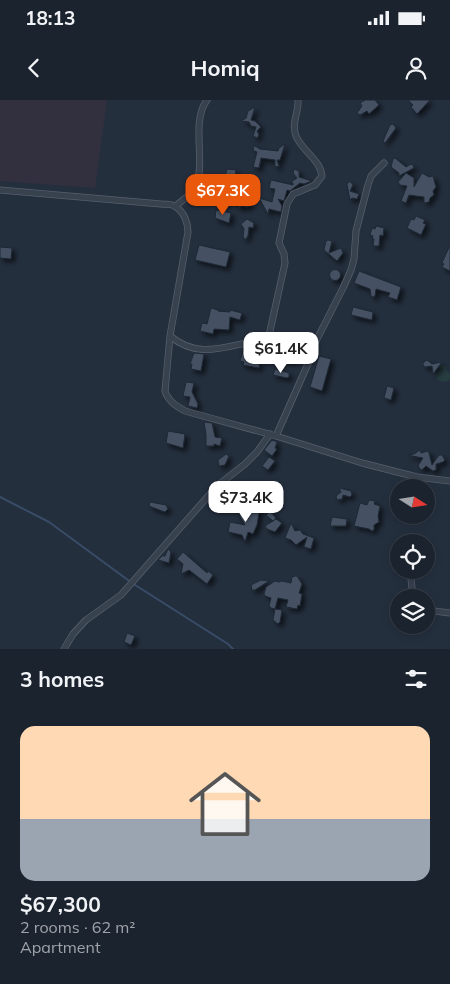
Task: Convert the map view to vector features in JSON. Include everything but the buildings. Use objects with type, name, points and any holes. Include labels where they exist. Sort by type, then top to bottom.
[{"type":"street","points":[[176,206],[196,186],[201,117],[207,100]]},
{"type":"street","points":[[268,340],[285,263],[284,254],[279,244],[287,204],[293,194],[315,185],[322,176],[320,168],[295,133],[294,118],[298,100]]},
{"type":"street","points":[[64,649],[72,634],[86,620],[121,595],[216,486],[245,464],[273,435],[312,357],[315,343],[343,288],[354,259],[356,231],[368,185],[371,176],[384,163]]},
{"type":"street","points":[[0,190],[176,206],[186,219],[188,232],[170,336],[165,391],[167,397],[185,411],[273,435],[362,463],[417,477],[450,481]]},
{"type":"street","points":[[170,336],[183,345],[206,351],[268,340],[315,343]]},
{"type":"street","points":[[411,579],[412,589]]},
{"type":"street","points":[[435,611],[450,613]]},
{"type":"shaded area","points":[[0,100],[107,100],[95,188],[0,181]]},
{"type":"green space","points":[[442,365],[447,367],[446,370],[450,374],[450,379],[446,382],[437,380],[436,375]]},
{"type":"waterway","points":[[0,497],[49,522],[132,583],[233,649]]}]
